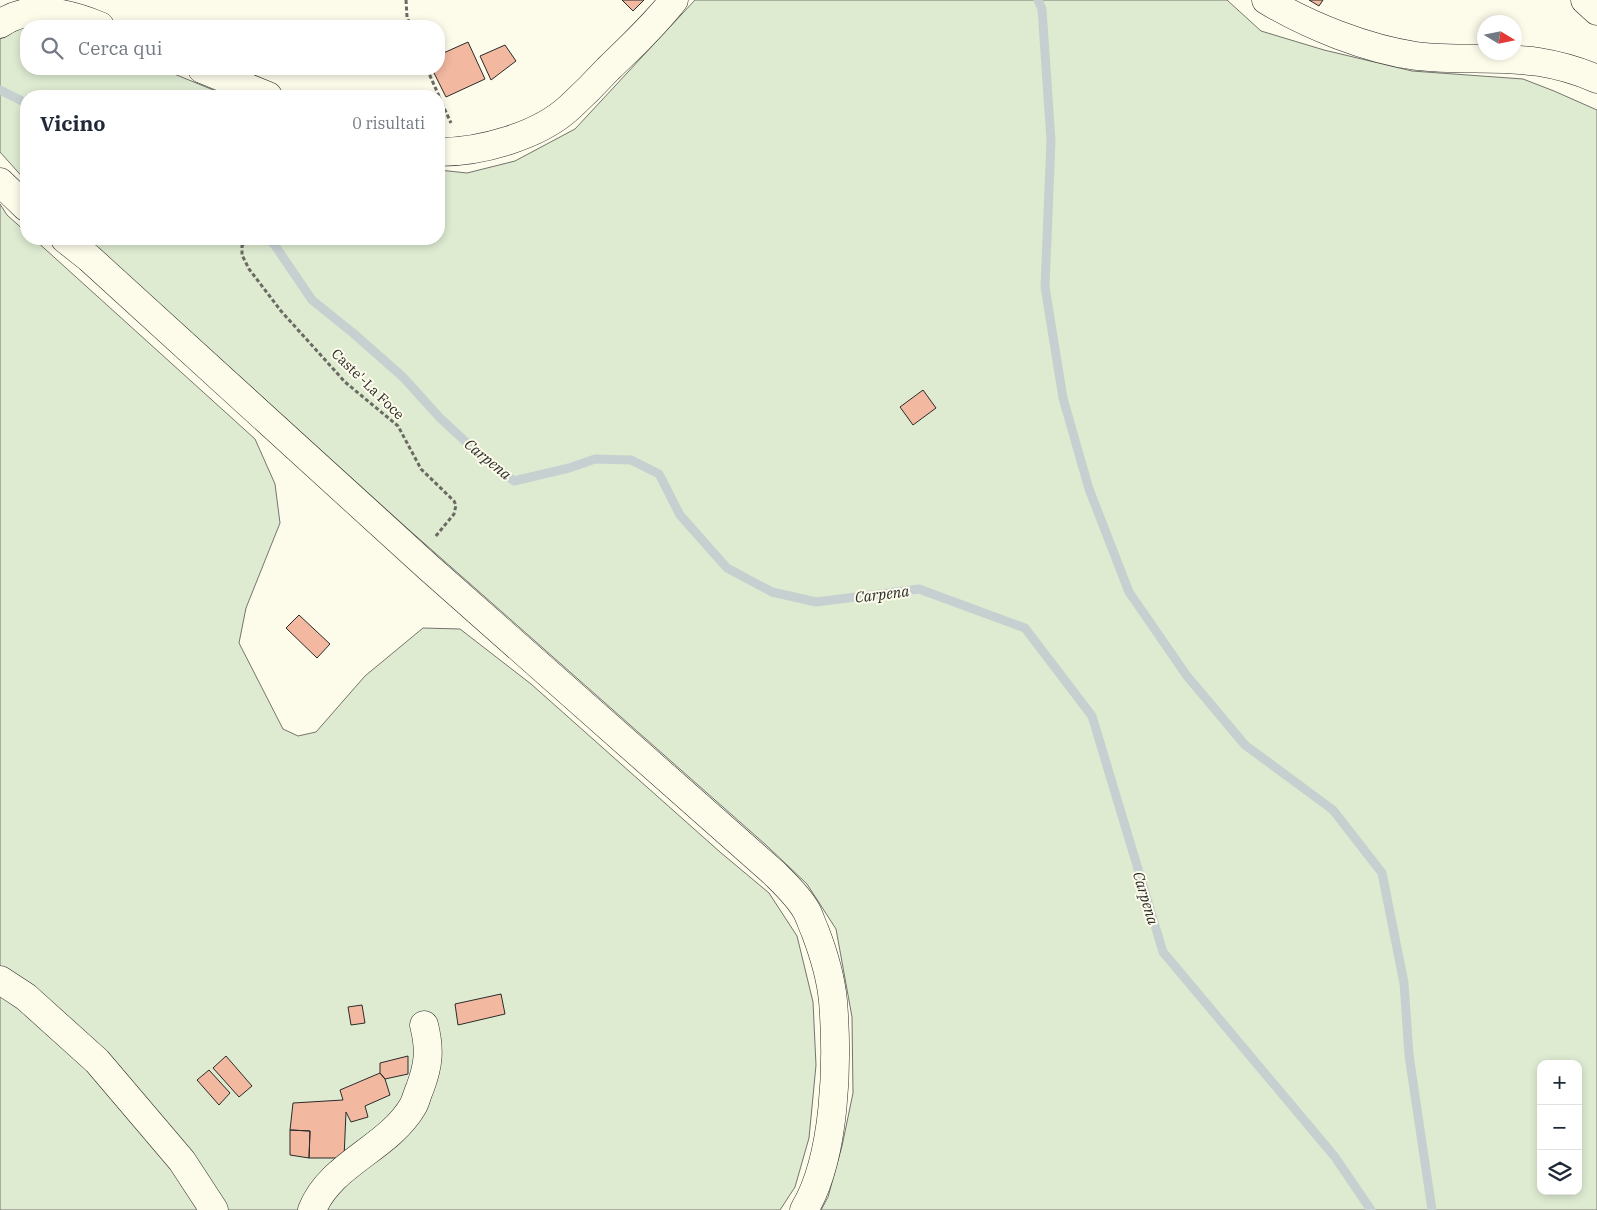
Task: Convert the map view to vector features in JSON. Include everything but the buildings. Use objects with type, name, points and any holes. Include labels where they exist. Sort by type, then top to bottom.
[{"type":"street","points":[[445,152],[497,145],[538,128],[569,108],[650,28],[674,0]]},
{"type":"street","points":[[1266,0],[1296,17],[1368,45],[1416,56],[1538,62],[1571,69],[1597,79]]},
{"type":"street","points":[[1585,0],[1597,11]]},
{"type":"street","points":[[0,24],[22,13],[48,12],[85,20]]},
{"type":"street","points":[[217,75],[253,90]]},
{"type":"street","points":[[0,182],[20,201]]},
{"type":"street","points":[[73,245],[428,567],[791,890],[806,910],[821,948],[833,1000],[834,1102],[824,1158],[816,1184],[804,1210]]},
{"type":"street","points":[[0,980],[26,997],[96,1061],[182,1160],[214,1210]]},
{"type":"street","points":[[312,1210],[318,1196],[336,1176],[395,1128],[412,1106],[428,1065],[428,1042],[424,1025]]},
{"type":"path","points":[[406,0],[408,20]]},
{"type":"path","points":[[430,75],[436,90]]},
{"type":"path","points":[[445,110],[450,122],[456,127]]},
{"type":"path","name":"Caste'-La Foce","points":[[243,245],[242,255],[249,269],[281,311],[345,382],[398,426],[421,469],[454,501],[456,505],[454,514],[429,545],[427,555],[428,567]]},
{"type":"green space","points":[[695,0],[1227,0],[1261,31],[1324,50],[1412,71],[1523,79],[1597,110],[1597,1210],[821,1210],[828,1197],[842,1146],[853,1093],[852,1017],[836,929],[807,884],[766,845],[408,529],[95,245],[445,245],[445,171],[467,173],[515,161],[575,129]]},
{"type":"green space","points":[[20,29],[20,75],[177,75],[213,90],[20,90],[20,174],[0,152],[0,39]]},
{"type":"green space","points":[[0,204],[7,215],[20,227],[20,245],[41,245],[255,439],[275,484],[280,523],[246,608],[239,643],[283,729],[298,736],[316,732],[365,676],[423,628],[460,629],[531,684],[720,852],[769,893],[797,936],[813,1002],[816,1065],[809,1138],[795,1187],[780,1210],[0,1210]]},
{"type":"waterway","points":[[1038,0],[1042,9],[1051,141],[1045,287],[1063,398],[1089,489],[1129,592],[1187,676],[1245,745],[1333,810],[1382,873],[1404,983],[1409,1055],[1432,1210]]},
{"type":"waterway","name":"Carpena","points":[[0,90],[20,100]]},
{"type":"waterway","name":"Carpena","points":[[275,245],[312,300],[403,377],[440,418],[479,454],[514,481],[569,468],[595,459],[631,460],[659,474],[680,515],[727,568],[772,592],[816,602],[919,589],[1025,628],[1092,716],[1163,952],[1335,1157],[1371,1210]]}]
